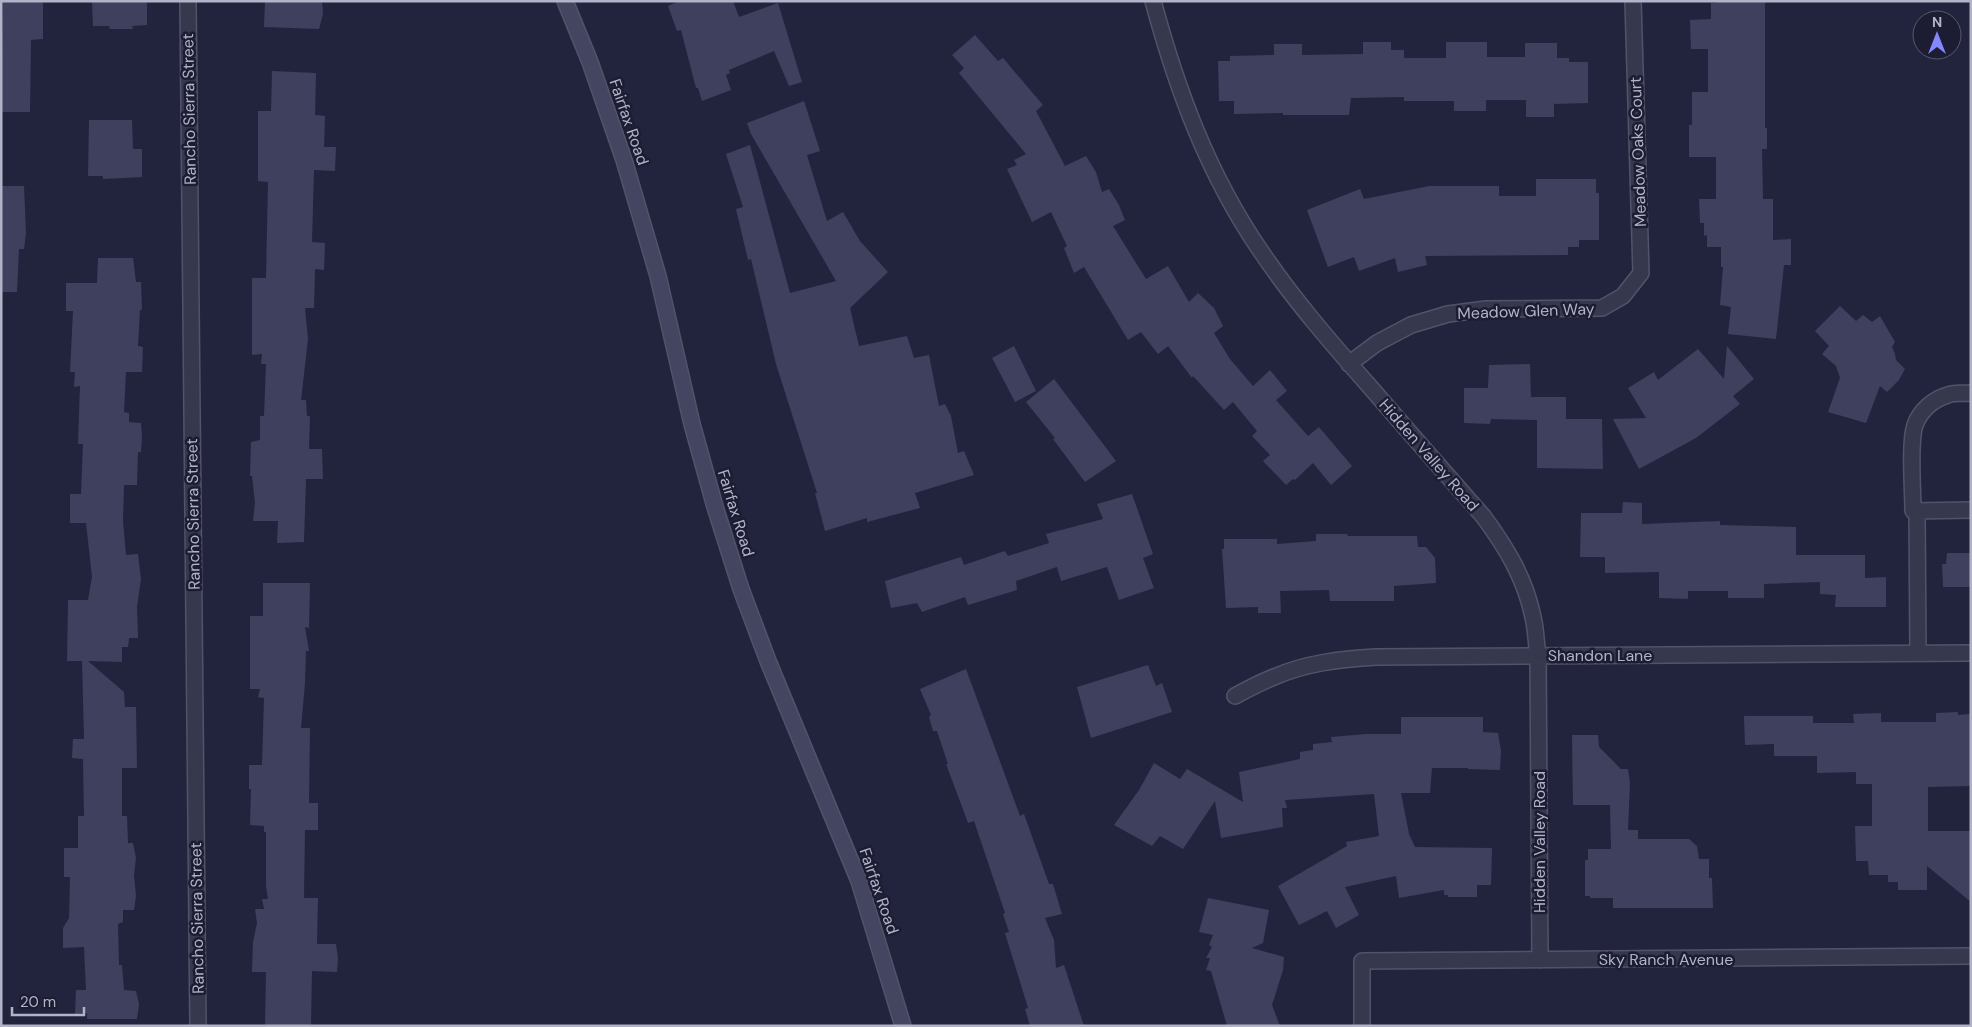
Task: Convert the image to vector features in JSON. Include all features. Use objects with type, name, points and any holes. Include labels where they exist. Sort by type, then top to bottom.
[{"type":"main road","name":"Fairfax Road","points":[[565,1],[590,62],[624,160],[658,276],[697,442],[715,508],[741,589],[768,661],[858,881],[903,1026]]},
{"type":"street","name":"Rancho Sierra Street","points":[[188,1],[198,1026]]},
{"type":"street","name":"Hidden Valley Road","points":[[1153,1],[1169,61],[1193,124],[1225,191],[1259,249],[1298,304],[1483,516],[1506,547],[1525,590],[1533,617],[1538,655],[1540,960]]},
{"type":"street","name":"Meadow Oaks Court","points":[[1623,296],[1641,273],[1634,1]]},
{"type":"street","name":"Meadow Glen Way","points":[[1349,364],[1377,343],[1411,325],[1448,314],[1486,309],[1602,308],[1623,296]]},
{"type":"street","points":[[1971,394],[1949,394],[1934,401],[1921,412],[1914,426],[1913,511],[1971,510]]},
{"type":"street","points":[[1918,511],[1918,653]]},
{"type":"street","name":"Shandon Lane","points":[[1236,696],[1274,676],[1311,664],[1348,658],[1971,653]]},
{"type":"street","name":"Sky Ranch Avenue","points":[[1362,1026],[1362,961],[1971,956]]},
{"type":"building","points":[[3,1],[43,1],[43,39],[31,40],[30,112],[1,112]]},
{"type":"building","points":[[92,1],[147,1],[147,25],[132,26],[133,29],[110,29],[109,26],[93,26]]},
{"type":"building","points":[[265,1],[322,1],[323,14],[319,29],[264,27]]},
{"type":"building","points":[[679,1],[733,1],[739,17],[778,3],[802,82],[789,86],[774,51],[729,70],[730,73],[726,75],[731,90],[702,101],[698,88],[696,88],[681,30],[677,31],[668,6]]},
{"type":"building","points":[[1717,1],[1765,1],[1765,128],[1767,128],[1767,149],[1762,149],[1763,199],[1773,199],[1773,240],[1791,239],[1791,265],[1784,265],[1776,339],[1728,334],[1731,307],[1720,305],[1723,267],[1721,267],[1721,247],[1707,247],[1707,235],[1704,236],[1704,223],[1700,223],[1699,199],[1716,199],[1716,157],[1689,157],[1689,125],[1692,125],[1692,92],[1708,92],[1708,49],[1691,49],[1690,20],[1711,19],[1711,3],[1717,3]]},
{"type":"building","points":[[975,35],[998,61],[1003,58],[1043,105],[1036,111],[1065,166],[1086,156],[1096,172],[1102,192],[1109,189],[1119,205],[1125,220],[1113,226],[1146,279],[1168,266],[1189,302],[1198,293],[1214,308],[1223,326],[1214,333],[1230,359],[1253,386],[1270,370],[1287,391],[1276,400],[1308,436],[1319,427],[1352,466],[1331,485],[1313,463],[1295,480],[1293,479],[1286,485],[1263,461],[1270,455],[1252,436],[1257,431],[1233,402],[1224,410],[1193,376],[1192,378],[1168,346],[1158,354],[1141,332],[1128,340],[1084,267],[1074,273],[1064,248],[1067,246],[1051,212],[1032,222],[1007,169],[1017,165],[1014,160],[1026,154],[959,73],[964,68],[952,55]]},
{"type":"building","points":[[1363,42],[1391,42],[1391,50],[1404,50],[1404,58],[1446,58],[1446,42],[1487,42],[1487,57],[1525,57],[1525,43],[1557,43],[1557,58],[1569,58],[1569,62],[1588,62],[1588,103],[1554,104],[1554,117],[1526,117],[1526,100],[1486,100],[1486,111],[1454,111],[1454,101],[1404,101],[1404,97],[1351,98],[1349,115],[1234,114],[1234,101],[1219,101],[1218,61],[1230,61],[1230,56],[1274,55],[1274,44],[1302,44],[1302,55],[1363,54]]},
{"type":"building","points":[[272,71],[316,73],[315,115],[325,116],[324,147],[336,147],[335,171],[314,170],[312,242],[325,243],[324,270],[315,269],[314,308],[305,308],[308,339],[301,400],[306,400],[307,416],[310,416],[309,449],[322,449],[323,479],[306,479],[304,542],[277,543],[278,521],[253,521],[255,503],[252,476],[250,476],[251,442],[260,440],[260,416],[264,416],[266,364],[261,364],[262,354],[252,355],[252,278],[266,278],[268,182],[258,181],[258,111],[271,111]]},
{"type":"building","points":[[804,101],[820,151],[807,155],[827,221],[843,212],[860,241],[888,272],[850,308],[859,346],[907,336],[914,358],[929,355],[939,406],[945,404],[951,416],[958,453],[964,451],[974,475],[915,493],[920,508],[867,522],[867,518],[825,531],[815,493],[817,493],[776,364],[751,259],[748,260],[736,209],[743,207],[726,154],[750,145],[790,293],[836,281],[751,134],[747,123]]},
{"type":"building","points":[[89,120],[132,120],[133,149],[142,149],[142,177],[103,179],[103,176],[88,176]]},
{"type":"building","points":[[1536,179],[1596,179],[1596,193],[1599,193],[1599,240],[1579,240],[1579,247],[1568,247],[1568,255],[1425,256],[1427,265],[1398,272],[1395,258],[1359,271],[1354,257],[1328,267],[1307,210],[1360,189],[1364,199],[1429,186],[1499,186],[1499,196],[1536,196]]},
{"type":"building","points":[[1,186],[24,186],[26,233],[24,249],[19,249],[17,292],[1,292]]},
{"type":"building","points":[[98,258],[133,258],[136,282],[141,282],[142,310],[140,310],[138,346],[143,347],[142,372],[126,372],[124,412],[129,413],[129,422],[141,423],[141,452],[138,452],[137,485],[124,485],[123,521],[126,555],[138,554],[141,579],[137,607],[138,638],[129,638],[128,647],[122,647],[122,662],[88,661],[124,692],[125,707],[136,707],[137,768],[122,768],[122,816],[127,816],[128,843],[133,843],[136,858],[134,875],[136,896],[134,910],[123,910],[123,922],[118,924],[119,965],[122,965],[124,990],[136,991],[139,1004],[137,1019],[87,1019],[87,1013],[75,1014],[76,990],[86,990],[84,947],[63,948],[63,928],[69,918],[70,877],[64,877],[64,848],[78,848],[78,816],[84,816],[83,759],[72,758],[73,739],[84,739],[82,661],[67,661],[68,600],[88,600],[92,577],[86,523],[70,523],[70,494],[81,494],[83,444],[78,444],[80,386],[74,387],[75,372],[70,372],[73,311],[66,311],[66,283],[97,283]]},
{"type":"building","points":[[1840,306],[1856,321],[1863,315],[1872,322],[1880,316],[1895,342],[1892,347],[1896,360],[1905,369],[1899,380],[1887,392],[1880,386],[1866,423],[1828,412],[1840,378],[1836,366],[1822,354],[1829,346],[1815,331]]},
{"type":"building","points":[[1014,346],[1036,391],[1015,402],[992,358]]},
{"type":"building","points":[[1727,346],[1754,379],[1733,396],[1740,404],[1696,438],[1639,469],[1613,419],[1646,418],[1628,388],[1654,372],[1658,380],[1698,349],[1724,379]]},
{"type":"building","points":[[1530,364],[1531,397],[1566,397],[1566,419],[1602,419],[1603,469],[1537,468],[1537,420],[1491,419],[1490,424],[1464,423],[1464,388],[1488,388],[1489,365]]},
{"type":"building","points":[[1054,379],[1116,461],[1085,482],[1053,439],[1055,438],[1026,402]]},
{"type":"building","points":[[1132,494],[1153,554],[1143,558],[1154,588],[1119,600],[1107,567],[1061,581],[1057,567],[1016,581],[1017,590],[968,605],[965,597],[922,612],[917,603],[891,608],[885,581],[961,557],[964,565],[1005,551],[1008,556],[1049,543],[1046,534],[1103,519],[1097,504]]},
{"type":"building","points":[[1623,502],[1642,503],[1642,524],[1720,521],[1720,525],[1796,527],[1796,555],[1865,555],[1865,578],[1886,577],[1886,607],[1835,607],[1836,595],[1820,594],[1820,582],[1764,584],[1764,598],[1728,598],[1728,591],[1688,591],[1688,599],[1659,598],[1659,572],[1605,573],[1605,557],[1580,557],[1581,513],[1622,513]]},
{"type":"building","points":[[1316,534],[1417,536],[1418,547],[1426,547],[1435,558],[1436,583],[1394,586],[1394,601],[1330,601],[1329,590],[1280,591],[1281,613],[1258,613],[1258,607],[1226,608],[1222,549],[1224,549],[1224,539],[1277,539],[1277,544],[1316,541]]},
{"type":"building","points":[[1947,553],[1971,553],[1971,587],[1943,587],[1942,564],[1946,564]]},
{"type":"building","points":[[263,583],[310,583],[309,628],[305,627],[309,651],[306,651],[301,728],[310,728],[309,803],[318,803],[318,830],[305,830],[304,898],[318,898],[317,944],[336,944],[338,958],[337,972],[312,971],[311,1026],[265,1026],[266,972],[252,972],[253,942],[257,923],[255,909],[264,909],[262,899],[268,899],[266,886],[266,832],[264,832],[264,826],[250,825],[251,789],[249,789],[249,765],[262,765],[264,698],[258,697],[260,689],[250,689],[250,616],[263,616]]},
{"type":"building","points":[[1148,665],[1156,686],[1162,683],[1172,712],[1091,738],[1077,687]]},
{"type":"building","points":[[966,669],[1020,816],[1024,814],[1049,884],[1053,884],[1062,914],[1045,918],[1054,940],[1056,968],[1064,965],[1084,1026],[1030,1026],[1025,1009],[1028,1008],[1005,933],[1009,932],[1003,914],[1005,913],[974,821],[968,823],[946,764],[948,764],[937,731],[933,731],[929,717],[931,715],[920,689]]},
{"type":"building","points":[[1958,712],[1958,715],[1971,714],[1971,786],[1928,787],[1928,831],[1971,831],[1971,902],[1927,866],[1927,890],[1898,890],[1898,882],[1888,882],[1888,875],[1869,875],[1868,861],[1856,861],[1855,826],[1872,826],[1872,784],[1856,784],[1856,772],[1817,773],[1817,756],[1774,756],[1774,744],[1745,745],[1744,716],[1813,716],[1813,723],[1854,723],[1853,714],[1881,713],[1881,722],[1936,722],[1936,713]]},
{"type":"building","points":[[1401,717],[1483,717],[1483,732],[1498,733],[1501,751],[1500,770],[1432,768],[1430,793],[1401,793],[1409,834],[1415,847],[1492,848],[1491,885],[1477,885],[1477,897],[1448,897],[1448,895],[1444,895],[1444,890],[1399,898],[1396,876],[1345,887],[1359,915],[1336,928],[1327,911],[1299,925],[1278,886],[1347,846],[1346,842],[1379,836],[1374,794],[1285,800],[1287,808],[1282,808],[1283,827],[1221,838],[1215,801],[1183,849],[1160,836],[1152,846],[1114,825],[1139,790],[1154,763],[1180,779],[1187,769],[1243,802],[1239,772],[1300,759],[1300,752],[1313,750],[1313,744],[1332,742],[1331,737],[1401,734]]},
{"type":"building","points":[[1572,735],[1598,735],[1599,747],[1621,769],[1628,769],[1630,783],[1628,830],[1638,830],[1638,839],[1689,839],[1697,846],[1699,859],[1709,859],[1709,878],[1712,878],[1713,908],[1613,908],[1613,898],[1590,898],[1590,896],[1585,896],[1585,860],[1588,860],[1588,849],[1611,849],[1610,805],[1573,805]]},
{"type":"building","points":[[1208,898],[1269,910],[1263,943],[1252,948],[1284,957],[1283,970],[1272,1005],[1280,1026],[1227,1026],[1211,971],[1206,970],[1210,958],[1206,958],[1212,947],[1209,945],[1213,935],[1199,932]]}]
